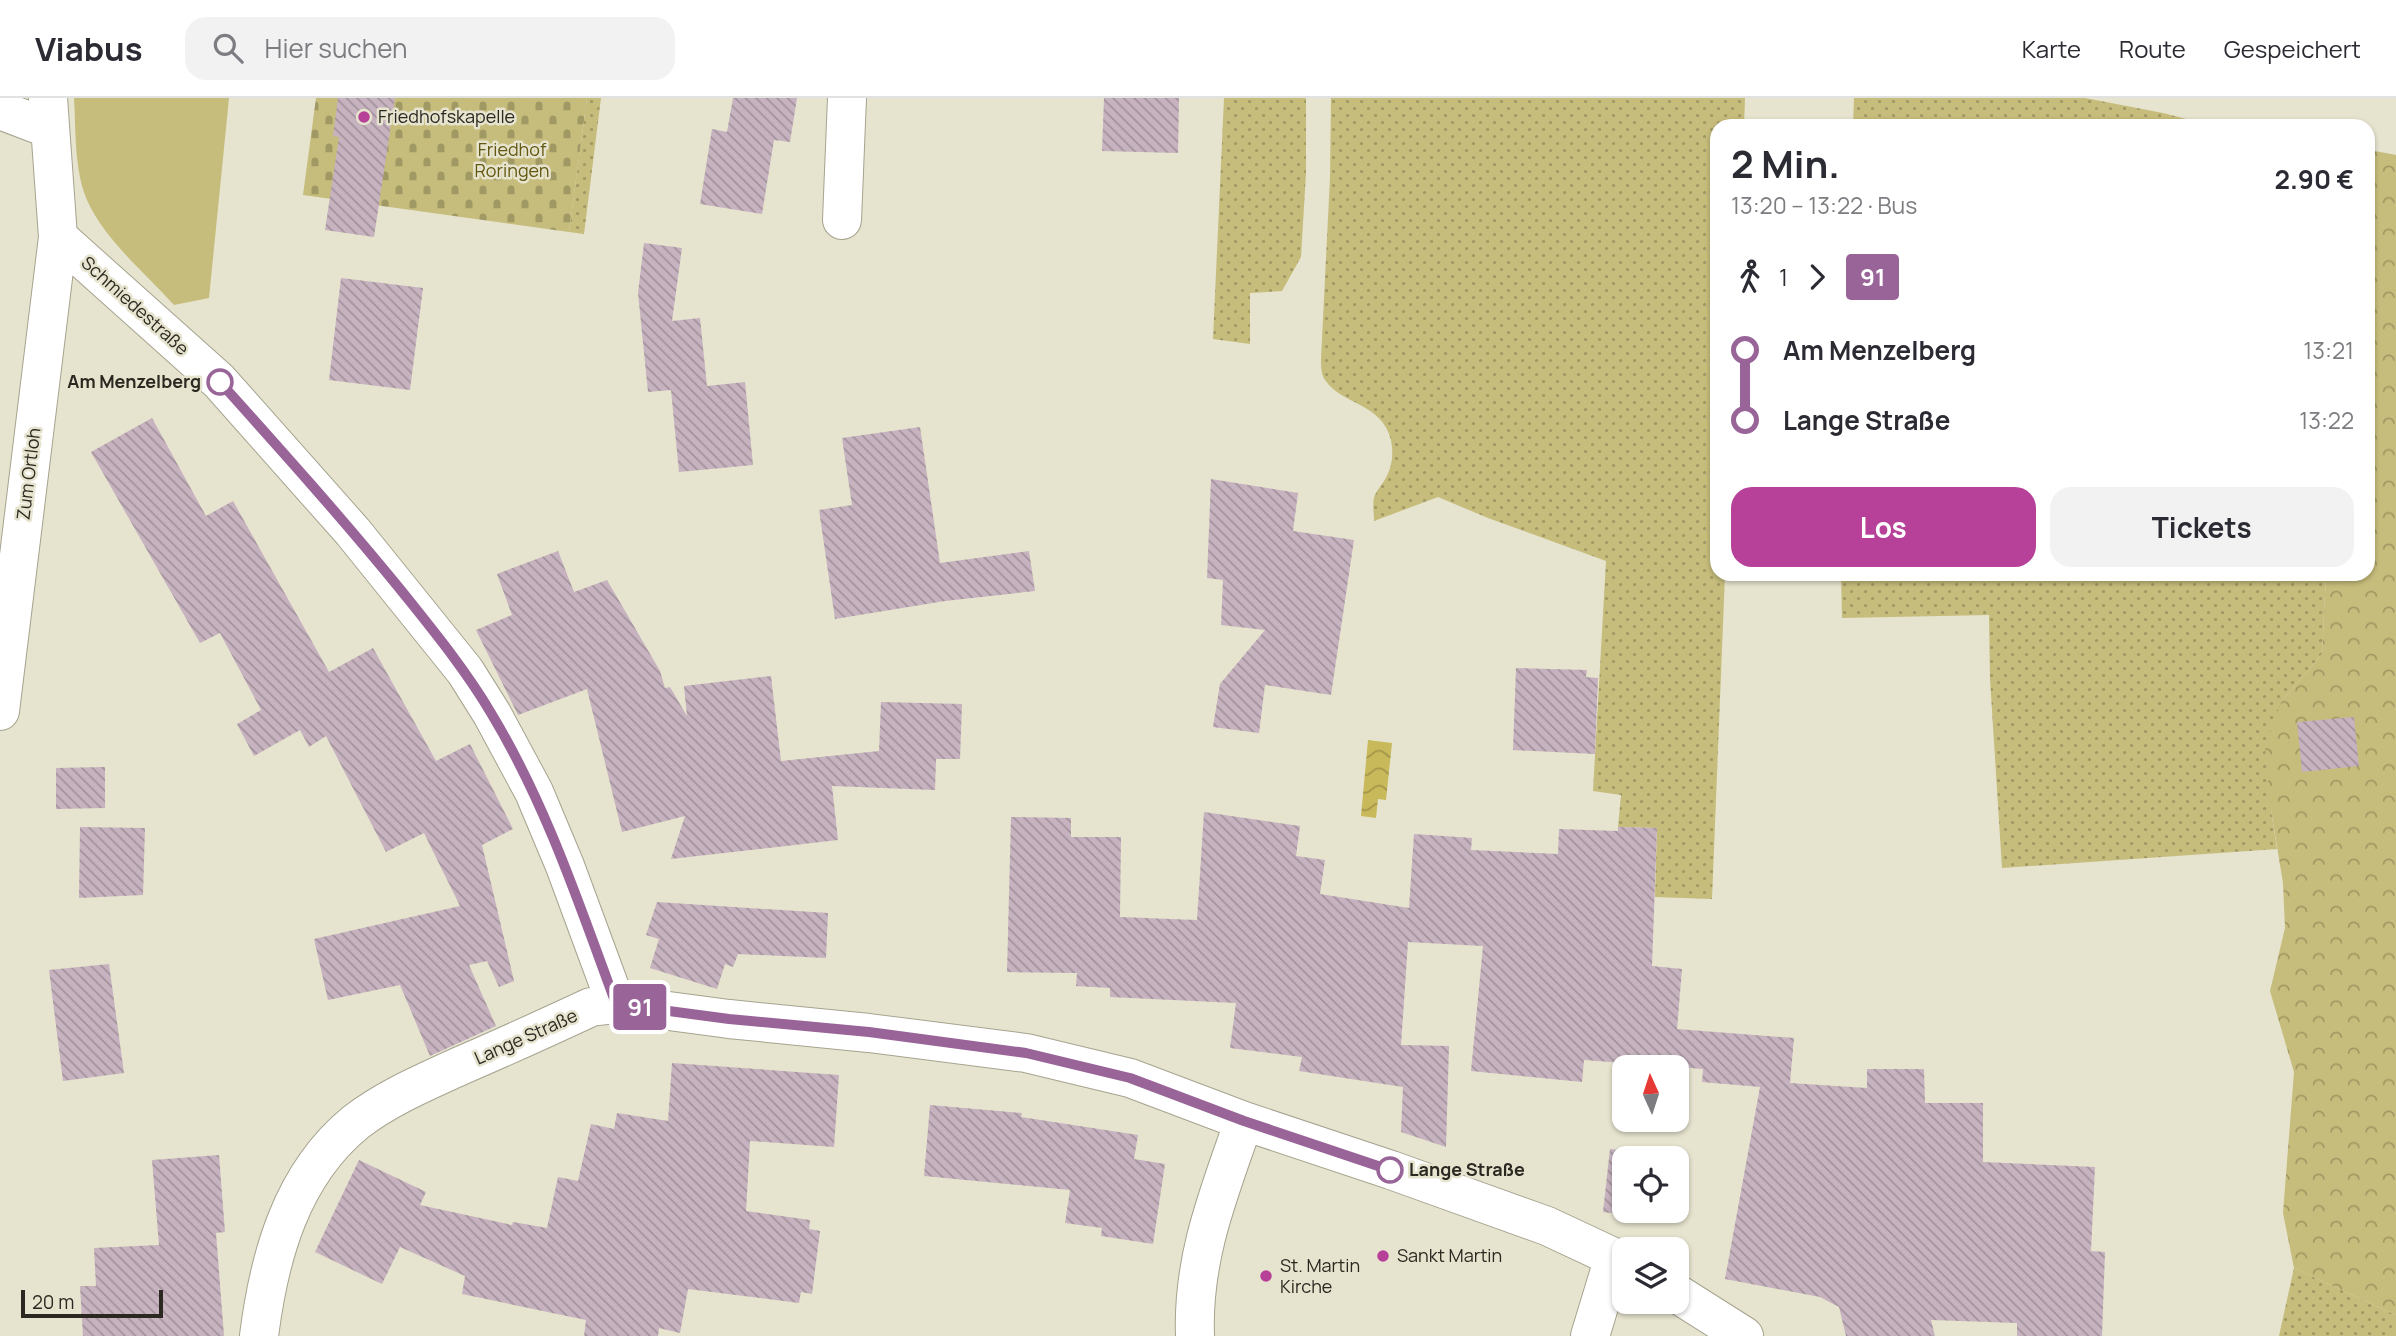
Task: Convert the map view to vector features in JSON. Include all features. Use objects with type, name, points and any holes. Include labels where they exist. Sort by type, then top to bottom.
[{"type":"street","points":[[842,220],[847,98]]},
{"type":"street","points":[[0,110],[49,113],[58,237]]},
{"type":"street","name":"Zum Ortloh","points":[[0,711],[58,237]]},
{"type":"street","name":"Schmiedestraße","points":[[58,237],[219,381],[353,532],[465,671],[492,714],[534,792],[562,857],[616,1004]]},
{"type":"street","name":"Lange Straße","points":[[259,1336],[270,1267],[298,1195],[321,1159],[356,1122],[407,1091],[444,1074],[592,1007],[616,1004],[729,1019],[869,1032],[1026,1053],[1130,1078],[1244,1121],[1547,1226],[1612,1257]]},
{"type":"street","points":[[1195,1336],[1196,1287],[1201,1252],[1244,1121]]},
{"type":"street","points":[[1590,1336],[1612,1278]]},
{"type":"street","points":[[1689,1301],[1744,1336]]},
{"type":"green space","points":[[74,98],[229,98],[209,298],[174,305],[126,256],[104,229],[87,200],[80,176]]},
{"type":"green space","name":"Friedhof Roringen","points":[[316,98],[587,98],[569,232],[303,195]]},
{"type":"green space","points":[[587,98],[601,98],[584,234],[569,232]]},
{"type":"green space","points":[[1224,98],[1306,98],[1306,173],[1301,257],[1282,291],[1250,293],[1250,344],[1213,339]]},
{"type":"green space","points":[[1331,98],[1745,98],[1744,119],[1710,119],[1710,581],[1725,581],[1712,899],[1655,897],[1657,828],[1618,827],[1621,795],[1593,791],[1606,561],[1438,497],[1374,521],[1374,498],[1392,461],[1391,440],[1386,428],[1371,411],[1332,388],[1324,378],[1321,367]]},
{"type":"green space","points":[[1854,98],[2085,98],[2186,119],[1853,119]]},
{"type":"green space","points":[[2375,151],[2396,155],[2396,1315],[2294,1268],[2283,1213],[2294,1072],[2270,991],[2285,928],[2283,883],[2271,810],[2265,747],[2281,702],[2322,654],[2326,581],[2375,581]]},
{"type":"green space","points":[[1841,581],[2326,581],[2322,654],[2281,702],[2271,810],[2277,849],[2002,868],[1990,679],[1989,615],[1842,618]]},
{"type":"green space","points":[[2294,1268],[2396,1315],[2396,1336],[2279,1336]]},
{"type":"water","points":[[1368,740],[1392,743],[1386,800],[1378,799],[1376,818],[1361,816]]},
{"type":"building","points":[[338,98],[395,98],[374,237],[325,230],[339,137],[333,136]]},
{"type":"building","points":[[733,98],[797,98],[790,142],[774,140],[762,214],[700,204],[712,129],[727,132]]},
{"type":"building","points":[[1104,98],[1179,98],[1178,153],[1102,151]]},
{"type":"building","points":[[644,243],[682,248],[672,321],[700,318],[707,386],[745,382],[753,465],[679,472],[671,390],[648,392],[638,293]]},
{"type":"building","points":[[341,278],[423,288],[410,390],[329,380]]},
{"type":"building","points":[[152,418],[206,516],[233,501],[329,672],[373,648],[436,761],[470,744],[513,829],[482,845],[514,981],[499,987],[487,961],[469,965],[496,1026],[430,1056],[400,985],[328,1000],[314,939],[460,906],[424,833],[386,852],[326,736],[309,747],[300,730],[254,756],[237,724],[261,710],[220,633],[200,643],[91,452]]},
{"type":"building","points":[[920,427],[940,563],[1029,551],[1035,591],[945,601],[835,619],[819,510],[852,505],[842,438]]},
{"type":"building","points":[[1211,479],[1298,493],[1293,531],[1354,540],[1331,695],[1265,685],[1259,733],[1213,727],[1220,684],[1265,630],[1221,625],[1223,580],[1207,578]]},
{"type":"building","points":[[558,551],[574,592],[607,580],[660,671],[665,688],[670,687],[687,716],[684,686],[771,676],[781,761],[879,751],[881,702],[962,704],[960,759],[936,759],[935,790],[832,786],[838,840],[671,859],[685,816],[622,832],[587,689],[518,715],[476,630],[512,615],[497,574]]},
{"type":"building","points":[[1516,668],[1587,670],[1586,677],[1598,678],[1595,754],[1513,750]]},
{"type":"building","points":[[2354,717],[2359,766],[2302,772],[2297,722]]},
{"type":"building","points":[[105,767],[105,808],[56,809],[56,768]]},
{"type":"building","points":[[1204,812],[1300,826],[1296,856],[1325,860],[1320,894],[1409,908],[1414,834],[1472,838],[1471,850],[1558,854],[1559,829],[1618,831],[1618,827],[1657,828],[1652,966],[1682,969],[1677,1029],[1794,1038],[1790,1083],[1867,1088],[1867,1069],[1924,1069],[1925,1103],[1983,1103],[1983,1162],[2095,1167],[2091,1251],[2105,1252],[2102,1336],[2017,1336],[2017,1323],[1931,1320],[1935,1336],[1846,1336],[1839,1307],[1820,1297],[1725,1279],[1760,1087],[1702,1082],[1703,1069],[1689,1068],[1689,1055],[1612,1055],[1612,1062],[1584,1060],[1582,1082],[1471,1071],[1483,946],[1408,942],[1401,1045],[1449,1046],[1446,1147],[1401,1132],[1403,1087],[1299,1071],[1302,1057],[1230,1048],[1236,1003],[1110,997],[1110,988],[1076,986],[1077,973],[1007,972],[1011,817],[1071,818],[1071,837],[1121,837],[1120,917],[1197,920]]},
{"type":"building","points":[[80,827],[145,828],[143,895],[79,898]]},
{"type":"building","points":[[657,902],[828,913],[826,958],[738,954],[733,967],[725,964],[717,989],[650,968],[659,939],[646,935]]},
{"type":"building","points":[[109,964],[124,1073],[63,1081],[49,970]]},
{"type":"building","points":[[672,1063],[839,1075],[834,1147],[750,1141],[746,1211],[810,1220],[809,1229],[820,1231],[812,1294],[801,1292],[799,1303],[688,1289],[680,1333],[659,1328],[658,1336],[584,1336],[586,1320],[462,1294],[465,1276],[400,1247],[382,1284],[315,1252],[359,1160],[426,1192],[420,1205],[512,1225],[513,1222],[547,1228],[558,1177],[578,1181],[591,1124],[614,1129],[617,1113],[668,1121]]},
{"type":"building","points":[[930,1105],[1022,1113],[1021,1117],[1138,1135],[1134,1159],[1165,1164],[1153,1244],[1101,1236],[1102,1228],[1065,1223],[1070,1190],[924,1176]]},
{"type":"building","points":[[1610,1149],[1612,1149],[1612,1213],[1603,1212]]},
{"type":"building","points":[[219,1155],[225,1232],[216,1233],[224,1336],[83,1336],[80,1286],[96,1286],[94,1248],[159,1245],[152,1160]]},
{"type":"bus line","name":"91","points":[[220,382],[353,532],[465,671],[492,714],[534,792],[555,839],[616,1004],[729,1019],[869,1032],[1026,1053],[1130,1078],[1244,1121],[1390,1170]]},
{"type":"place","name":"Friedhofskapelle","points":[[364,117]]},
{"type":"place","name":"Am Menzelberg","points":[[220,382]]},
{"type":"place","name":"Lange Straße","points":[[1390,1170]]},
{"type":"place","name":"Sankt Martin","points":[[1383,1256]]},
{"type":"place","name":"St. Martin Kirche","points":[[1266,1276]]}]
